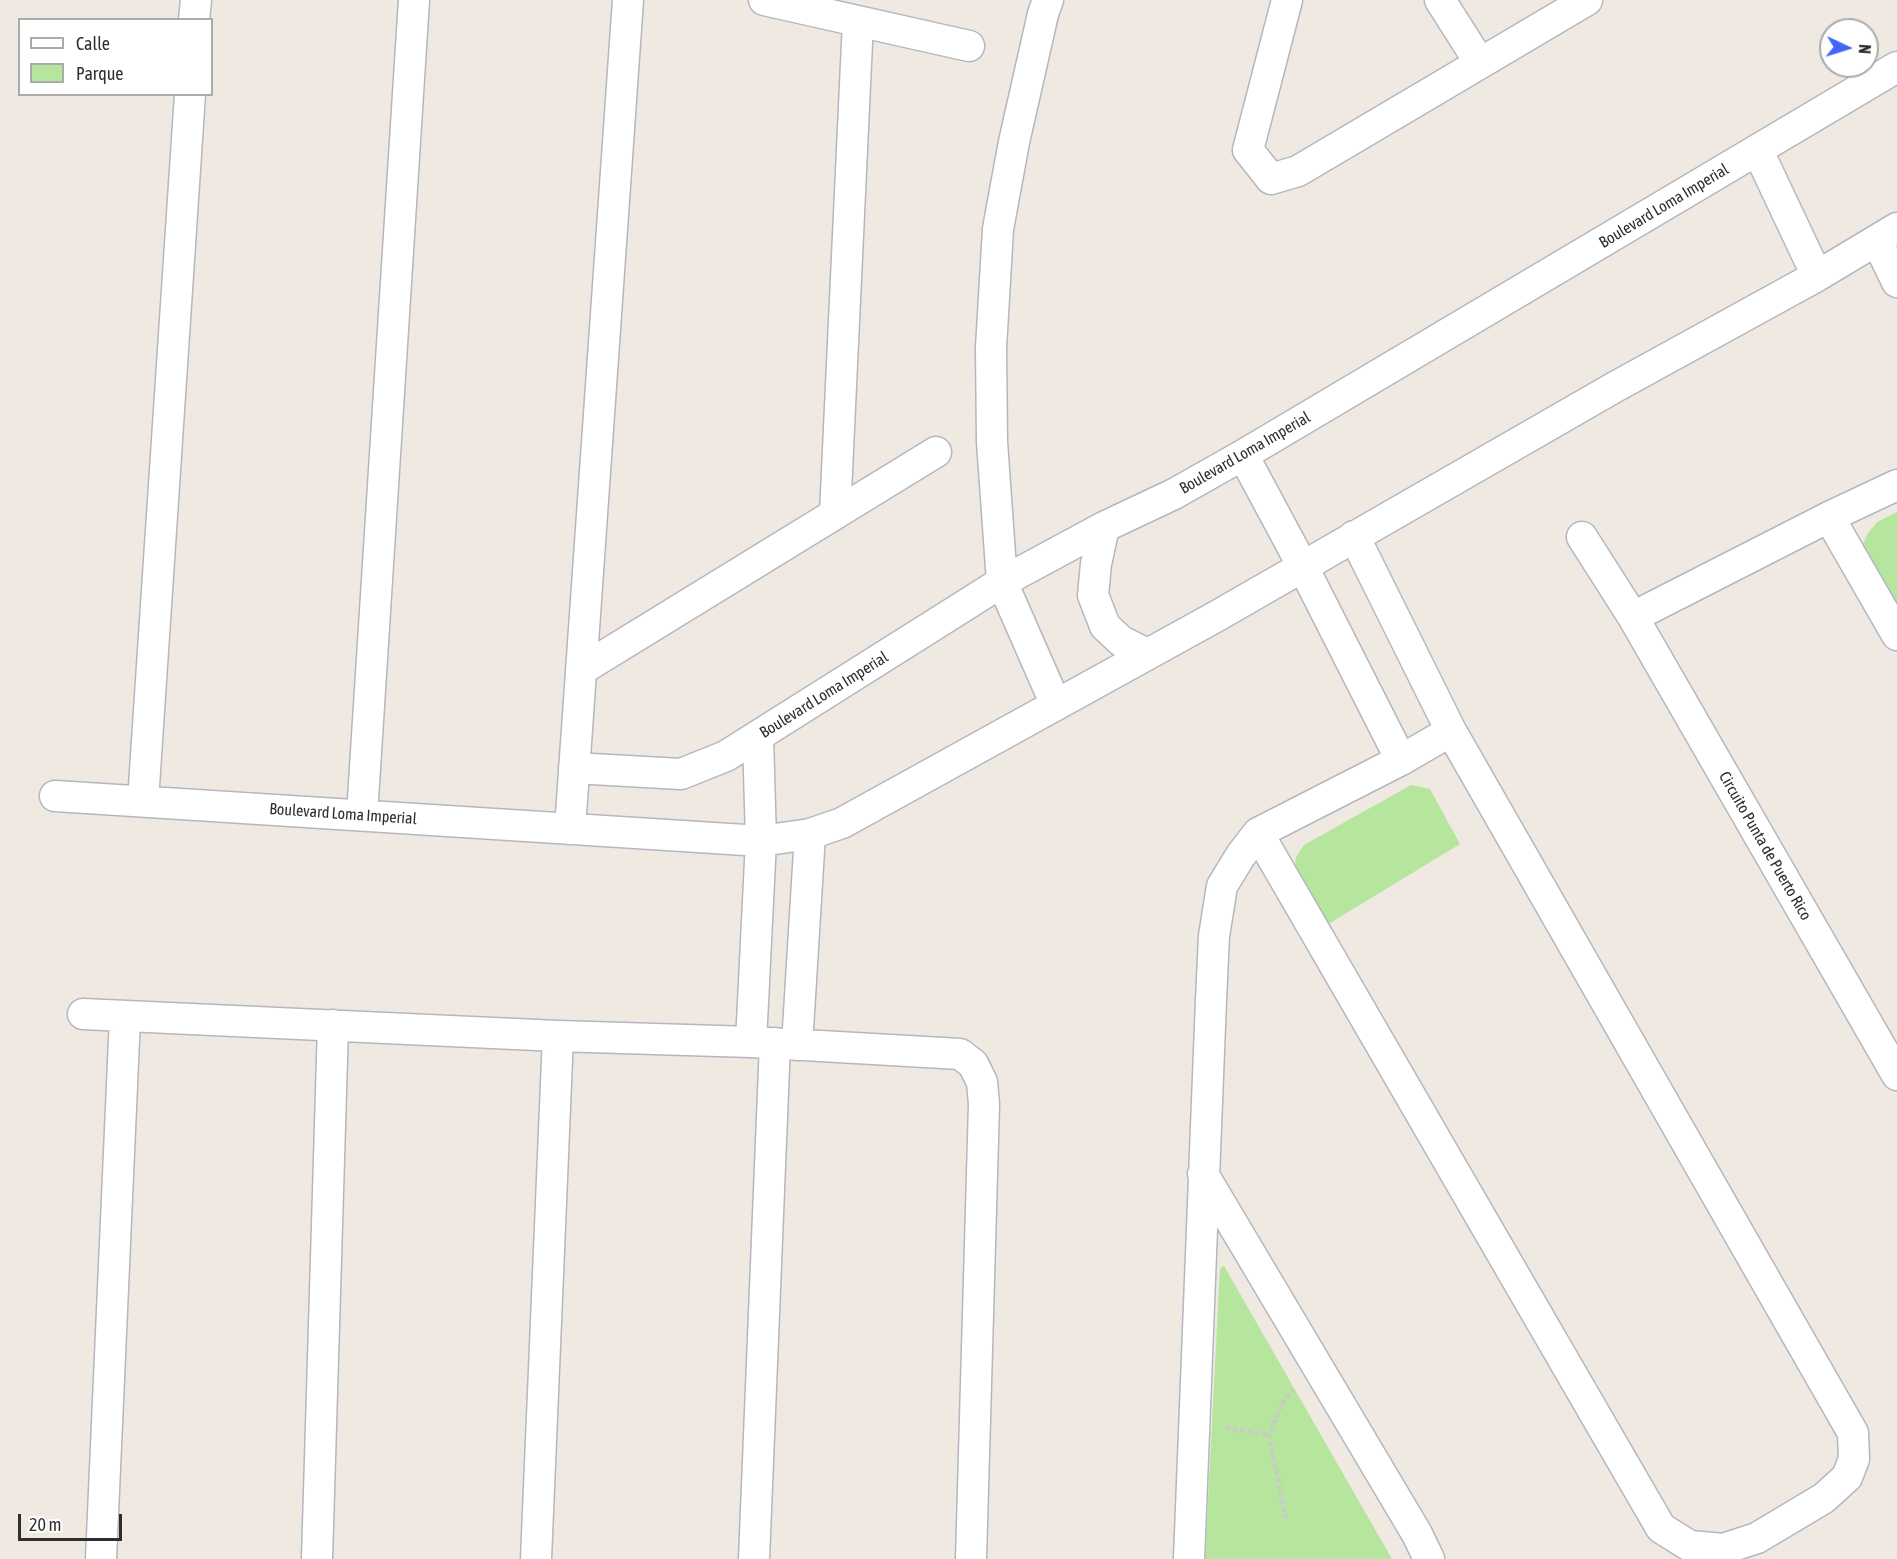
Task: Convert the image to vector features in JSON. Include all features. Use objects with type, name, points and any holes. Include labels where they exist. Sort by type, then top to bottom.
[{"type":"street","points":[[195,18],[196,0]]},
{"type":"street","points":[[362,815],[414,0]]},
{"type":"street","points":[[570,829],[628,0]]},
{"type":"street","points":[[764,0],[969,46]]},
{"type":"street","points":[[1048,0],[1014,142],[998,229],[991,348],[992,442],[1002,582],[1056,705]]},
{"type":"street","points":[[1287,0],[1248,150],[1271,179],[1298,171],[1587,0]]},
{"type":"street","points":[[1440,0],[1480,63]]},
{"type":"street","points":[[835,514],[858,21]]},
{"type":"street","name":"Boulevard Loma Imperial","points":[[574,768],[681,774],[726,756],[1002,582],[1104,527],[1174,494],[1243,455],[1897,67]]},
{"type":"street","points":[[144,801],[190,96]]},
{"type":"street","points":[[1758,150],[1817,276]]},
{"type":"street","points":[[1887,235],[1897,282]]},
{"type":"street","name":"Boulevard Loma Imperial","points":[[55,796],[761,841],[810,834],[842,823],[1056,705],[1887,235]]},
{"type":"street","points":[[581,670],[936,452]]},
{"type":"street","points":[[1243,455],[1401,760]]},
{"type":"street","points":[[1633,617],[1897,485]]},
{"type":"street","points":[[1829,517],[1897,635]]},
{"type":"street","points":[[1104,527],[1095,564],[1093,595],[1105,626],[1121,641],[1146,654]]},
{"type":"street","points":[[1258,833],[1661,1528],[1690,1546],[1723,1549],[1757,1538],[1824,1498],[1847,1477],[1854,1459],[1852,1433],[1451,731],[1354,536]]},
{"type":"street","name":"Circuito Punta de Puerto Rico","points":[[1582,537],[1633,617],[1897,1075]]},
{"type":"street","points":[[1189,1559],[1214,936],[1222,886],[1258,833],[1401,760],[1451,731]]},
{"type":"street","points":[[754,1559],[774,1044],[761,841],[758,737]]},
{"type":"street","points":[[774,1044],[810,834]]},
{"type":"street","points":[[83,1014],[960,1054],[973,1064],[982,1082],[984,1104],[971,1559]]},
{"type":"street","points":[[101,1559],[125,1017]]},
{"type":"street","points":[[317,1559],[333,1025]]},
{"type":"street","points":[[536,1559],[558,1036]]},
{"type":"street","points":[[1203,1174],[1417,1534],[1429,1559]]},
{"type":"path","points":[[1286,1519],[1269,1435],[1283,1402],[1316,1365]]},
{"type":"path","points":[[1194,1405],[1231,1429],[1269,1435]]},
{"type":"green space","points":[[1897,512],[1897,621],[1861,556],[1868,533],[1877,522]]},
{"type":"green space","points":[[1411,785],[1430,789],[1460,844],[1325,926],[1295,868],[1296,857],[1304,845]]},
{"type":"green space","points":[[1224,1266],[1392,1559],[1205,1559],[1220,1268]]}]
